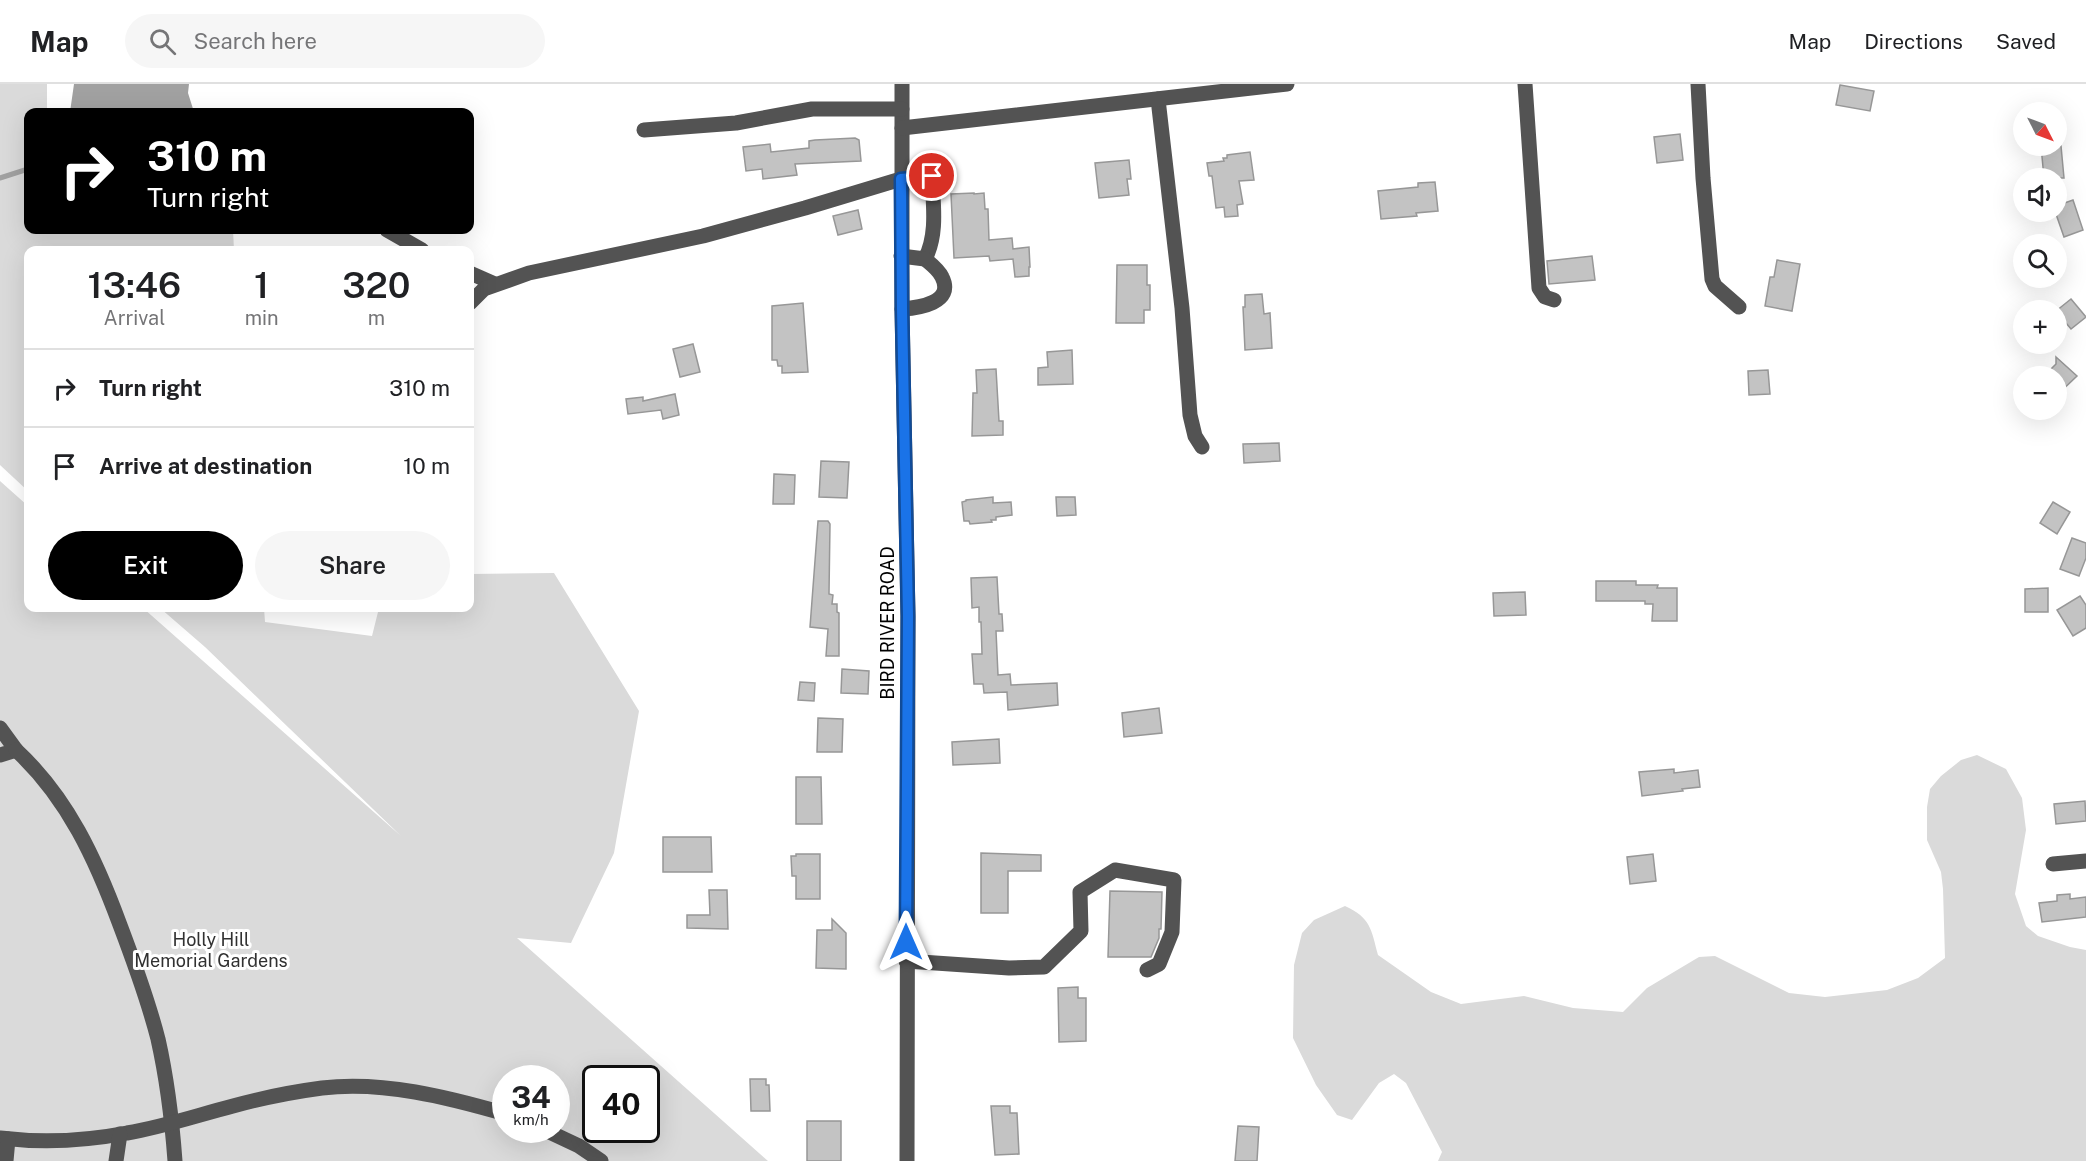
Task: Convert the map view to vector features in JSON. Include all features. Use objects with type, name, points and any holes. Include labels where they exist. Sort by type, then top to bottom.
[{"type":"street","name":"BIRD RIVER ROAD","points":[[902,84],[901,256],[908,616],[907,1161]]},
{"type":"street","points":[[902,128],[1287,84]]},
{"type":"street","points":[[1525,84],[1539,288],[1545,297],[1554,300]]},
{"type":"street","points":[[1698,84],[1712,279],[1715,286],[1739,307]]},
{"type":"street","points":[[1158,99],[1182,308],[1190,415],[1195,436],[1202,447]]},
{"type":"street","points":[[644,130],[736,123],[812,109],[902,109]]},
{"type":"street","points":[[474,299],[484,289],[529,273],[703,236],[901,179],[932,176],[933,244],[925,259]]},
{"type":"street","points":[[394,234],[415,246]]},
{"type":"street","points":[[901,256],[925,259],[943,278],[944,285],[937,301],[928,305],[902,309]]},
{"type":"street","points":[[474,275],[495,284]]},
{"type":"street","points":[[0,728],[16,750],[58,796],[73,820],[104,882],[138,973],[157,1036],[167,1083],[175,1161]]},
{"type":"street","points":[[0,755],[16,750]]},
{"type":"street","points":[[2053,864],[2086,861]]},
{"type":"street","points":[[906,961],[1009,968],[1044,967],[1081,931],[1080,892],[1115,870],[1174,880],[1172,932],[1159,964],[1147,970]]},
{"type":"street","points":[[6,1161],[4,1138],[85,1139],[120,1134],[282,1094],[324,1088],[363,1086],[393,1089],[462,1101],[492,1110]]},
{"type":"street","points":[[116,1161],[120,1134]]},
{"type":"street","points":[[570,1142],[601,1161]]},
{"type":"green space","points":[[0,84],[47,84],[47,108],[24,108],[24,234],[233,234],[234,246],[24,246],[24,487],[0,465]]},
{"type":"green space","name":"Holly Hill Memorial Gardens","points":[[0,481],[24,502],[24,612],[148,612],[401,836],[205,647],[165,612],[264,612],[265,622],[372,636],[378,612],[474,612],[474,574],[554,573],[639,711],[614,853],[571,943],[517,938],[660,1065],[582,1065],[582,1143],[660,1143],[660,1065],[768,1161],[0,1161]]},
{"type":"green space","points":[[1977,755],[2006,769],[2022,798],[2026,830],[2015,894],[2026,926],[2038,936],[2086,950],[2086,1161],[1438,1161],[1442,1152],[1406,1083],[1394,1074],[1379,1083],[1352,1120],[1337,1115],[1316,1085],[1293,1038],[1294,965],[1302,933],[1314,920],[1345,906],[1354,910],[1369,925],[1378,955],[1431,992],[1461,1004],[1524,996],[1573,1008],[1623,1012],[1647,988],[1699,957],[1715,956],[1789,993],[1825,997],[1887,990],[1918,978],[1945,958],[1941,872],[1927,840],[1927,807],[1930,789],[1941,776],[1961,760]]},
{"type":"shaded area","points":[[74,84],[189,84],[188,93],[193,108],[71,108]]},
{"type":"building","points":[[1840,85],[1874,91],[1870,111],[1836,105]]},
{"type":"building","points":[[1680,134],[1683,160],[1657,163],[1654,137]]},
{"type":"building","points":[[855,138],[859,140],[861,161],[795,164],[797,175],[763,179],[762,169],[746,171],[743,147],[770,144],[771,152],[809,148],[809,141],[815,140]]},
{"type":"building","points":[[1250,152],[1254,180],[1239,181],[1243,204],[1237,205],[1238,216],[1225,217],[1224,207],[1216,208],[1212,176],[1209,176],[1207,163],[1224,161],[1223,158],[1227,158],[1227,155]]},
{"type":"building","points":[[2042,156],[2062,156],[2063,168],[2043,168]]},
{"type":"building","points":[[1129,160],[1131,179],[1127,179],[1129,195],[1099,198],[1095,163]]},
{"type":"building","points":[[1435,182],[1438,211],[1416,213],[1417,216],[1381,219],[1378,191],[1418,187],[1418,183]]},
{"type":"building","points":[[984,193],[985,209],[988,209],[989,240],[1012,238],[1013,249],[1029,247],[1029,276],[1015,277],[1013,259],[990,261],[989,256],[954,258],[951,194]]},
{"type":"building","points":[[2073,200],[2083,230],[2067,236],[2063,234],[2059,222],[2067,222],[2067,202]]},
{"type":"building","points":[[858,210],[862,229],[838,235],[833,216]]},
{"type":"building","points":[[1592,256],[1595,280],[1549,284],[1547,261]]},
{"type":"building","points":[[1777,260],[1800,264],[1792,311],[1765,306],[1770,277],[1774,277]]},
{"type":"building","points":[[1117,265],[1147,265],[1150,310],[1144,310],[1144,323],[1116,323]]},
{"type":"building","points":[[1262,294],[1264,314],[1270,313],[1272,348],[1245,350],[1243,307],[1245,307],[1245,295]]},
{"type":"building","points":[[2071,299],[2086,317],[2071,329],[2067,324],[2067,302]]},
{"type":"building","points":[[803,303],[808,372],[782,373],[782,366],[778,366],[777,360],[772,360],[772,306]]},
{"type":"building","points":[[693,344],[700,372],[680,377],[673,349]]},
{"type":"building","points":[[1072,350],[1073,384],[1038,385],[1038,368],[1048,367],[1047,352]]},
{"type":"building","points":[[2056,357],[2066,366],[2054,366]]},
{"type":"building","points":[[2067,367],[2077,376],[2067,386]]},
{"type":"building","points":[[996,369],[999,421],[1003,421],[1003,435],[972,436],[973,393],[977,393],[976,370]]},
{"type":"building","points":[[1768,370],[1770,394],[1749,395],[1748,371]]},
{"type":"building","points":[[675,394],[679,415],[663,419],[661,410],[628,414],[626,399],[643,397],[643,401]]},
{"type":"building","points":[[1279,443],[1280,461],[1244,463],[1243,444]]},
{"type":"building","points":[[821,461],[849,462],[847,498],[819,497]]},
{"type":"building","points":[[774,474],[795,475],[794,504],[773,504]]},
{"type":"building","points":[[993,497],[993,503],[1011,502],[1012,515],[996,517],[996,520],[991,520],[992,522],[970,524],[969,521],[964,521],[962,502]]},
{"type":"building","points":[[1056,497],[1075,497],[1076,515],[1057,516]]},
{"type":"building","points":[[2053,502],[2070,512],[2057,534],[2040,523]]},
{"type":"building","points":[[818,521],[828,521],[830,524],[829,594],[833,595],[832,604],[837,604],[839,613],[839,656],[826,656],[828,629],[810,627]]},
{"type":"building","points":[[2072,538],[2086,543],[2086,558],[2079,576],[2060,569]]},
{"type":"building","points":[[997,577],[999,614],[1002,614],[1003,631],[996,631],[998,675],[1010,674],[1011,685],[1057,683],[1058,705],[1008,710],[1007,692],[984,693],[983,684],[974,684],[972,654],[982,654],[979,607],[972,608],[971,578]]},
{"type":"building","points":[[1596,581],[1636,581],[1636,585],[1677,588],[1677,621],[1652,621],[1653,604],[1645,604],[1645,601],[1596,601]]},
{"type":"building","points":[[2048,588],[2048,612],[2025,612],[2025,589]]},
{"type":"building","points":[[1525,592],[1526,615],[1494,616],[1493,593]]},
{"type":"building","points":[[2080,596],[2086,605],[2086,628],[2073,636],[2057,610]]},
{"type":"building","points":[[842,669],[869,671],[868,694],[841,693]]},
{"type":"building","points":[[800,682],[815,683],[814,701],[798,700]]},
{"type":"building","points":[[1159,708],[1162,733],[1124,737],[1122,713]]},
{"type":"building","points":[[818,718],[843,719],[842,752],[817,752]]},
{"type":"building","points":[[999,739],[1000,763],[953,765],[952,742]]},
{"type":"building","points":[[1674,769],[1674,773],[1698,770],[1700,787],[1642,796],[1639,772]]},
{"type":"building","points":[[796,777],[821,777],[822,824],[796,824]]},
{"type":"building","points":[[2085,801],[2086,821],[2056,824],[2054,804]]},
{"type":"building","points":[[663,837],[711,837],[712,872],[663,872]]},
{"type":"building","points":[[981,853],[1041,855],[1041,871],[1008,871],[1008,913],[981,913]]},
{"type":"building","points":[[796,854],[820,854],[820,899],[796,899],[796,876],[792,876],[791,856],[796,856]]},
{"type":"building","points":[[1653,854],[1656,881],[1630,884],[1627,857]]},
{"type":"building","points":[[709,890],[727,890],[728,929],[687,928],[687,915],[710,915]]},
{"type":"building","points":[[1110,891],[1162,892],[1161,929],[1159,929],[1159,938],[1151,957],[1108,957]]},
{"type":"building","points":[[2070,894],[2070,899],[2086,897],[2086,917],[2042,922],[2039,903],[2057,901],[2057,895]]},
{"type":"building","points":[[832,919],[846,933],[846,969],[816,968],[817,930],[832,930]]},
{"type":"building","points":[[1078,987],[1078,998],[1086,998],[1086,1041],[1059,1042],[1058,988]]},
{"type":"building","points":[[750,1079],[766,1079],[766,1085],[769,1085],[770,1111],[751,1111]]},
{"type":"building","points":[[991,1106],[1010,1106],[1010,1113],[1017,1113],[1019,1154],[995,1155]]},
{"type":"building","points":[[807,1121],[841,1121],[841,1161],[807,1161]]},
{"type":"building","points":[[1238,1126],[1259,1127],[1257,1161],[1235,1161]]},
{"type":"waterway","points":[[0,178],[24,170]]},
{"type":"route","points":[[906,942],[908,616],[901,179],[932,176]]}]
